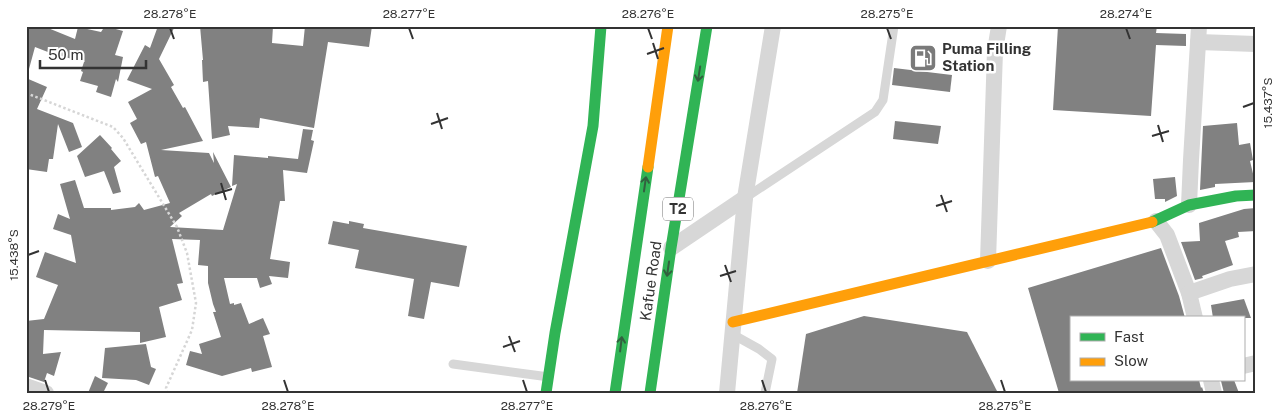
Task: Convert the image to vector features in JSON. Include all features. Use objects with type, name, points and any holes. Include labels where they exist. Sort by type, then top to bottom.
[{"type":"street","points":[[546,393],[555,333],[593,126],[602,26]]},
{"type":"street","name":"Kafue Road","points":[[615,393],[668,26]]},
{"type":"street","name":"Kafue Road","points":[[650,393],[671,248],[707,26]]},
{"type":"street","points":[[727,393],[744,198],[773,26]]},
{"type":"street","points":[[988,261],[996,51],[999,26]]},
{"type":"street","points":[[1189,205],[1199,34],[1256,44]]},
{"type":"street","points":[[732,328],[988,261],[1156,221],[1189,205],[1236,196],[1256,195]]},
{"type":"street","points":[[671,248],[744,198]]},
{"type":"street","points":[[1156,221],[1167,235],[1189,293],[1195,316]]},
{"type":"street","points":[[1189,293],[1230,279],[1256,274]]},
{"type":"street","points":[[26,386],[46,393]]},
{"type":"lane","points":[[744,198],[875,112],[883,100],[894,26]]},
{"type":"lane","points":[[732,328],[772,359],[765,393]]},
{"type":"lane","points":[[453,364],[549,378]]},
{"type":"path","points":[[26,93],[113,127],[123,138],[177,227],[187,253],[196,303],[192,330],[166,388],[167,393]]},
{"type":"building","points":[[26,26],[43,26],[75,39],[78,27],[101,32],[105,26],[123,31],[115,55],[123,57],[118,82],[116,79],[111,97],[96,92],[98,86],[80,81],[84,62],[35,47],[29,69],[26,68]]},
{"type":"building","points":[[158,26],[175,26],[159,59],[174,85],[171,87],[183,108],[185,107],[203,141],[161,150],[209,153],[214,163],[213,152],[231,187],[212,196],[211,194],[179,213],[182,216],[170,227],[223,230],[237,184],[232,186],[234,155],[298,159],[303,129],[313,130],[311,140],[314,141],[307,173],[283,170],[285,201],[280,201],[270,259],[290,262],[288,278],[269,276],[272,284],[260,288],[257,278],[224,278],[230,304],[241,303],[249,324],[263,318],[270,334],[263,336],[272,367],[252,372],[251,368],[222,376],[186,365],[190,351],[202,354],[199,344],[221,337],[213,312],[216,312],[208,283],[208,266],[198,265],[200,240],[172,239],[183,283],[177,284],[182,300],[159,307],[166,337],[140,343],[140,332],[44,330],[43,354],[61,352],[54,376],[47,373],[44,382],[26,376],[26,359],[29,360],[26,321],[44,319],[58,285],[36,277],[45,252],[76,263],[71,235],[53,229],[58,214],[70,219],[60,184],[75,180],[84,208],[111,208],[111,210],[135,207],[139,203],[144,210],[170,203],[158,176],[155,177],[146,142],[141,144],[130,123],[137,119],[128,102],[152,89],[127,80],[145,45],[150,48]]},
{"type":"building","points":[[200,26],[273,26],[272,43],[303,46],[305,26],[372,26],[369,47],[328,42],[314,128],[260,118],[259,128],[228,126],[230,135],[212,139],[208,81],[203,82]]},
{"type":"building","points":[[1058,26],[1157,26],[1156,33],[1186,34],[1186,46],[1156,45],[1151,116],[1053,110]]},
{"type":"building","points":[[894,68],[952,75],[950,92],[892,85]]},
{"type":"building","points":[[26,78],[47,87],[37,109],[73,123],[82,147],[69,152],[58,124],[53,159],[49,159],[47,172],[26,169]]},
{"type":"building","points":[[895,121],[941,126],[938,144],[893,139]]},
{"type":"building","points":[[1237,123],[1239,145],[1250,143],[1253,160],[1250,161],[1255,182],[1215,184],[1215,187],[1200,190],[1203,126]]},
{"type":"building","points":[[100,135],[121,161],[114,167],[121,192],[113,194],[104,171],[85,177],[77,156]]},
{"type":"building","points":[[1175,177],[1177,196],[1165,202],[1165,199],[1155,199],[1153,179]]},
{"type":"building","points":[[1256,208],[1256,231],[1238,232],[1239,237],[1225,241],[1233,265],[1195,280],[1181,242],[1200,241],[1199,223],[1244,209]]},
{"type":"building","points":[[333,221],[349,224],[349,221],[364,224],[363,228],[467,246],[459,287],[431,282],[424,319],[408,316],[414,279],[355,268],[359,250],[328,244]]},
{"type":"building","points":[[1161,248],[1184,316],[1070,316],[1070,382],[1200,382],[1204,393],[1059,393],[1028,288]]},
{"type":"building","points":[[1244,299],[1251,318],[1244,318],[1244,316],[1213,316],[1211,305]]},
{"type":"building","points":[[864,316],[967,332],[998,393],[797,393],[806,334]]},
{"type":"building","points":[[146,344],[151,367],[156,369],[149,385],[136,380],[102,378],[105,348]]},
{"type":"building","points":[[95,376],[108,383],[103,393],[88,393]]},
{"type":"building","points":[[1221,382],[1235,382],[1239,393],[1224,393]]},
{"type":"traffic: fast","points":[[546,393],[555,333],[593,126],[601,26]]},
{"type":"traffic: fast","points":[[650,393],[671,248],[707,26]]},
{"type":"traffic: fast","points":[[615,393],[648,167]]},
{"type":"traffic: fast","points":[[1152,222],[1189,205],[1236,196],[1256,195]]},
{"type":"traffic: slow","points":[[648,167],[668,26]]},
{"type":"traffic: slow","points":[[733,322],[1152,222]]},
{"type":"place","name":"Puma Filling Station","points":[[923,58]]}]
